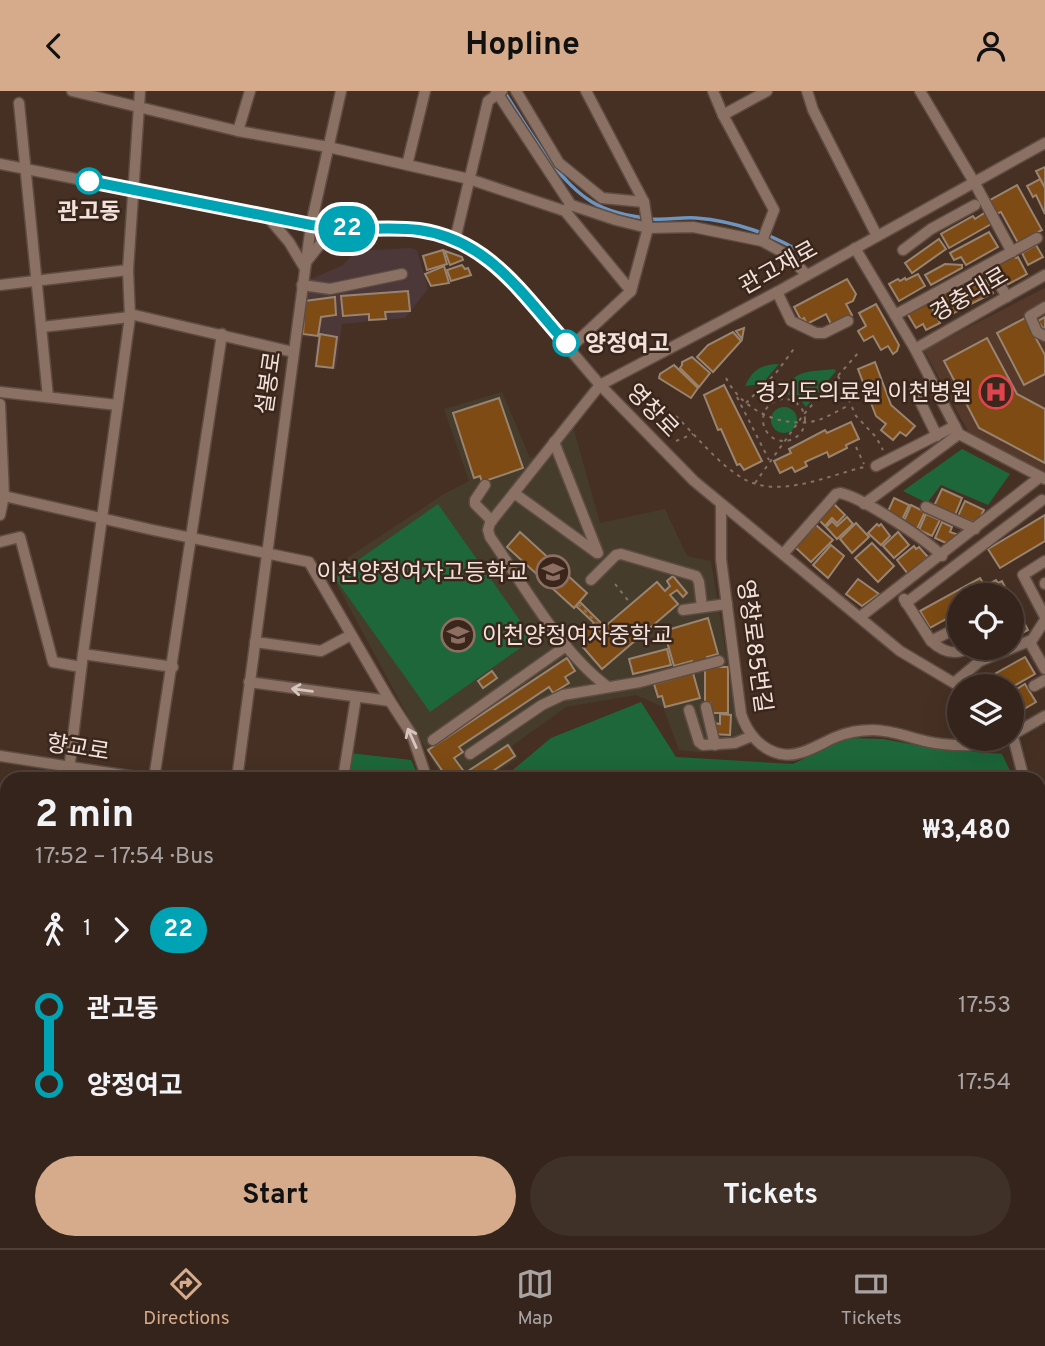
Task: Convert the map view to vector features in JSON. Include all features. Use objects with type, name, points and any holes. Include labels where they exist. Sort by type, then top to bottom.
[{"type":"street","points":[[72,91],[238,131],[328,147],[469,179],[616,221],[646,216]]},
{"type":"street","points":[[69,772],[130,315],[128,270],[140,91]]},
{"type":"street","points":[[238,131],[250,91]]},
{"type":"street","name":"설봉로","points":[[238,772],[304,267],[341,91]]},
{"type":"street","points":[[407,165],[425,91]]},
{"type":"street","points":[[516,91],[559,163],[603,198],[646,216],[693,227],[764,236],[807,275]]},
{"type":"street","points":[[570,348],[631,291],[646,216],[586,91]]},
{"type":"street","points":[[713,91],[774,210],[764,236]]},
{"type":"street","points":[[723,115],[766,91]]},
{"type":"street","points":[[807,91],[813,110],[877,236]]},
{"type":"street","points":[[920,91],[1012,252]]},
{"type":"street","points":[[455,240],[488,101],[498,92],[568,208],[631,291]]},
{"type":"street","points":[[19,103],[48,397]]},
{"type":"street","name":"관고재로","points":[[600,384],[777,292],[1045,143]]},
{"type":"street","name":"영창로","points":[[0,163],[311,225],[341,229],[417,230],[471,247],[504,272],[600,384],[694,481],[900,651],[947,678]]},
{"type":"street","points":[[903,250],[934,227],[975,205]]},
{"type":"street","points":[[924,209],[934,227]]},
{"type":"street","points":[[267,216],[289,242],[304,267],[321,243],[341,229]]},
{"type":"street","points":[[895,316],[1037,238]]},
{"type":"street","points":[[855,248],[915,349],[957,430],[1043,478],[860,617]]},
{"type":"street","points":[[988,265],[1006,297]]},
{"type":"street","points":[[0,285],[128,270]]},
{"type":"street","points":[[302,285],[330,289],[402,274]]},
{"type":"street","name":"경충대로","points":[[915,349],[1045,275]]},
{"type":"street","points":[[777,292],[791,321],[816,333],[824,333],[848,321]]},
{"type":"street","points":[[1045,307],[1030,316],[1037,332],[1045,336]]},
{"type":"street","points":[[42,327],[130,315],[293,352]]},
{"type":"street","points":[[153,772],[173,667],[222,334]]},
{"type":"street","points":[[600,384],[489,526],[490,537],[566,646],[587,671],[608,687]]},
{"type":"street","points":[[915,391],[937,436]]},
{"type":"street","points":[[0,392],[117,405]]},
{"type":"street","points":[[0,404],[4,496],[0,515]]},
{"type":"street","points":[[870,469],[937,436],[957,430]]},
{"type":"street","points":[[864,504],[957,430]]},
{"type":"street","points":[[554,442],[598,553]]},
{"type":"street","points":[[485,485],[475,504],[492,521]]},
{"type":"street","points":[[514,493],[610,561]]},
{"type":"street","points":[[783,554],[836,494],[844,493],[927,541],[942,556]]},
{"type":"street","points":[[4,496],[309,562],[412,735],[425,772]]},
{"type":"street","points":[[906,603],[1042,501]]},
{"type":"street","name":"영창로85번길","points":[[721,504],[721,559],[741,714],[752,736],[771,751],[783,755],[798,754],[839,736],[858,731],[894,732],[947,744]]},
{"type":"street","points":[[926,507],[975,529]]},
{"type":"street","points":[[564,529],[583,514]]},
{"type":"street","points":[[0,542],[20,537],[54,662],[81,667]]},
{"type":"street","points":[[591,580],[619,554],[696,576],[702,607]]},
{"type":"street","points":[[1024,642],[1029,641],[1045,619],[1023,575],[1045,561]]},
{"type":"street","points":[[898,589],[931,641],[947,651]]},
{"type":"street","points":[[684,610],[727,604]]},
{"type":"street","points":[[931,641],[947,633]]},
{"type":"street","points":[[255,642],[321,651],[351,635]]},
{"type":"street","points":[[1029,641],[1045,669]]},
{"type":"street","points":[[433,740],[566,646]]},
{"type":"street","points":[[83,654],[173,667]]},
{"type":"street","points":[[967,674],[982,660]]},
{"type":"street","points":[[471,754],[551,700],[577,691],[640,682],[719,661]]},
{"type":"street","points":[[1034,686],[1045,680]]},
{"type":"street","points":[[249,682],[390,701]]},
{"type":"street","points":[[344,772],[356,697]]},
{"type":"street","points":[[706,707],[715,745]]},
{"type":"street","points":[[689,710],[703,745],[735,743],[752,736]]},
{"type":"street","points":[[1024,727],[1045,716]]},
{"type":"street","points":[[1017,751],[1022,772]]},
{"type":"street","name":"향교로","points":[[0,756],[65,772]]},
{"type":"path","points":[[747,403],[776,373],[796,346]]},
{"type":"path","points":[[754,484],[804,414],[859,352]]},
{"type":"path","points":[[838,376],[856,416],[876,437],[888,460]]},
{"type":"path","points":[[726,378],[770,462]]},
{"type":"path","points":[[735,393],[764,415],[799,422],[816,421],[850,405]]},
{"type":"path","points":[[782,399],[796,402],[804,414],[802,432],[786,440],[771,435],[764,423],[764,415],[770,404],[782,399]]},
{"type":"path","points":[[676,416],[737,475],[754,484],[787,487],[870,469],[856,447]]},
{"type":"path","points":[[663,427],[679,419]]},
{"type":"path","points":[[676,441],[694,433]]},
{"type":"path","points":[[615,584],[631,604]]},
{"type":"path","points":[[578,604],[602,628]]},
{"type":"shaded area","points":[[410,248],[417,250],[428,289],[405,318],[342,324],[336,369],[314,367],[317,338],[299,336],[304,296],[311,279],[343,265],[356,251]]},
{"type":"shaded area","name":"경기도의료원 이천병원","points":[[1045,288],[1045,473],[970,435],[924,350]]},
{"type":"shaded area","points":[[502,392],[530,458],[537,456],[570,416],[600,523],[665,509],[687,556],[711,561],[738,727],[749,745],[698,752],[679,750],[663,707],[636,695],[566,707],[512,746],[518,758],[497,772],[438,772],[329,570],[444,494],[469,481],[444,409]]},
{"type":"green space","points":[[779,364],[762,384],[745,386],[758,369]]},
{"type":"green space","points":[[834,369],[836,371],[806,407],[798,397],[786,394],[788,386],[798,375]]},
{"type":"green space","points":[[784,407],[793,411],[797,420],[793,429],[784,433],[775,429],[771,420],[775,411]]},
{"type":"green space","points":[[962,449],[1010,474],[988,505],[941,485],[927,503],[903,491]]},
{"type":"green space","points":[[438,504],[533,639],[430,712],[334,577]]},
{"type":"green space","points":[[641,702],[676,757],[793,764],[846,738],[883,739],[947,751],[1002,754],[1011,772],[510,772],[551,738]]},
{"type":"green space","points":[[350,753],[411,760],[417,772],[347,772]]},
{"type":"building","points":[[1045,167],[1045,188],[1036,171]]},
{"type":"building","points":[[1040,179],[1045,188],[1045,214],[1036,195],[1033,197],[1027,186]]},
{"type":"building","points":[[1017,185],[1042,230],[1018,243],[1001,212],[996,214],[988,201]]},
{"type":"building","points":[[986,212],[993,223],[949,248],[941,234],[973,216],[975,219]]},
{"type":"building","points":[[989,232],[998,247],[966,265],[961,257],[954,260],[950,253]]},
{"type":"building","points":[[939,239],[946,249],[912,273],[905,263]]},
{"type":"building","points":[[1036,245],[1043,257],[1028,265],[1022,253]]},
{"type":"building","points":[[443,250],[447,264],[427,270],[423,256]]},
{"type":"building","points":[[445,251],[462,257],[463,260],[450,265]]},
{"type":"building","points":[[1014,256],[1018,257],[1027,274],[1007,285],[996,265]]},
{"type":"building","points":[[945,264],[962,265],[962,268],[931,285],[925,275]]},
{"type":"building","points":[[462,265],[465,269],[468,268],[471,275],[451,281],[447,270]]},
{"type":"building","points":[[444,266],[449,283],[431,286],[425,274]]},
{"type":"building","points":[[978,273],[983,282],[986,280],[993,293],[971,304],[959,283]]},
{"type":"building","points":[[918,274],[925,286],[899,301],[889,284]]},
{"type":"building","points":[[847,279],[856,294],[853,301],[846,304],[852,315],[832,326],[826,314],[807,324],[804,318],[801,320],[794,307]]},
{"type":"building","points":[[955,285],[965,303],[961,305],[963,308],[945,318],[934,297]]},
{"type":"building","points":[[408,291],[410,311],[385,312],[386,319],[369,320],[369,314],[343,316],[341,296]]},
{"type":"building","points":[[335,297],[336,315],[321,317],[318,336],[303,334],[305,301]]},
{"type":"building","points":[[928,301],[940,323],[926,330],[923,324],[916,328],[907,313]]},
{"type":"building","points":[[876,304],[899,345],[893,354],[888,346],[881,350],[873,336],[864,341],[858,331],[866,326],[859,313]]},
{"type":"building","points":[[1045,317],[1045,331],[1038,321]]},
{"type":"building","points":[[1025,318],[1045,355],[1045,374],[1024,385],[997,333]]},
{"type":"building","points":[[744,328],[742,339],[736,331]]},
{"type":"building","points":[[733,332],[741,341],[713,372],[697,357],[708,345]]},
{"type":"building","points":[[320,334],[337,337],[333,368],[316,366]]},
{"type":"building","points":[[987,338],[1017,394],[1045,409],[1045,463],[979,428],[944,361]]},
{"type":"building","points":[[692,357],[710,373],[699,387],[680,368],[682,362]]},
{"type":"building","points":[[875,362],[891,405],[915,426],[906,436],[900,432],[893,440],[881,430],[886,424],[876,416],[858,369]]},
{"type":"building","points":[[674,365],[698,388],[691,398],[659,378],[660,374]]},
{"type":"building","points":[[724,385],[762,461],[744,470],[740,464],[737,465],[721,429],[718,430],[704,395]]},
{"type":"building","points":[[499,398],[523,468],[482,482],[480,476],[474,478],[453,413]]},
{"type":"building","points":[[851,422],[859,439],[846,445],[847,448],[829,457],[827,452],[805,462],[807,466],[795,472],[792,467],[780,473],[774,461],[791,453],[789,449],[825,430],[827,433]]},
{"type":"building","points":[[942,489],[962,498],[955,515],[934,506]]},
{"type":"building","points":[[894,498],[909,505],[901,522],[886,516]]},
{"type":"building","points":[[965,501],[984,510],[979,520],[973,522],[958,516]]},
{"type":"building","points":[[834,504],[845,515],[837,523],[832,518],[825,526],[819,520]]},
{"type":"building","points":[[911,505],[925,512],[917,529],[903,523]]},
{"type":"building","points":[[926,514],[940,520],[932,536],[919,530]]},
{"type":"building","points":[[1045,515],[1045,541],[1000,568],[988,549]]},
{"type":"building","points":[[847,517],[853,524],[837,539],[826,527],[832,521],[837,526]]},
{"type":"building","points":[[942,522],[952,527],[950,532],[959,535],[946,543],[935,538]]},
{"type":"building","points":[[856,523],[869,537],[852,553],[840,539]]},
{"type":"building","points":[[877,524],[881,524],[890,536],[881,545],[868,533]]},
{"type":"building","points":[[816,525],[833,540],[811,562],[795,547]]},
{"type":"building","points":[[520,532],[587,593],[574,608],[507,547]]},
{"type":"building","points":[[898,532],[909,545],[894,558],[883,546]]},
{"type":"building","points":[[872,543],[894,566],[878,582],[855,558]]},
{"type":"building","points":[[831,545],[844,556],[828,578],[813,565]]},
{"type":"building","points":[[914,546],[916,549],[919,547],[928,557],[908,574],[897,560]]},
{"type":"building","points":[[673,576],[687,593],[683,597],[677,590],[670,595],[678,604],[602,669],[582,646],[657,582],[665,591],[670,586],[667,581]]},
{"type":"building","points":[[858,579],[879,594],[862,606],[846,594]]},
{"type":"building","points":[[947,596],[947,619],[930,628],[920,611]]},
{"type":"building","points":[[580,602],[604,626],[588,640],[583,634],[594,623],[576,606]]},
{"type":"building","points":[[708,618],[718,654],[707,657],[708,661],[693,665],[692,661],[674,666],[664,631]]},
{"type":"building","points":[[667,649],[671,665],[633,674],[629,659]]},
{"type":"building","points":[[567,658],[575,671],[565,677],[569,683],[553,693],[549,687],[459,747],[463,752],[454,758],[464,772],[443,772],[428,750]]},
{"type":"building","points":[[1024,658],[1035,674],[1024,680],[1024,674],[996,673],[1024,660]]},
{"type":"building","points":[[705,667],[728,667],[728,713],[710,713],[710,703],[705,703]]},
{"type":"building","points":[[492,671],[497,678],[483,688],[478,681]]},
{"type":"building","points":[[693,673],[700,698],[665,707],[654,684]]},
{"type":"building","points":[[1024,685],[1036,702],[1024,709]]},
{"type":"building","points":[[720,714],[731,715],[730,735],[713,734],[714,723],[720,724]]},
{"type":"building","points":[[508,745],[515,756],[491,772],[467,772]]},
{"type":"waterway","points":[[505,93],[566,181],[598,206],[646,218],[696,218],[725,222],[768,236],[807,256]]},
{"type":"bus line","name":"22","points":[[89,181],[311,225],[341,229],[407,229],[446,237],[486,256],[504,272],[566,343]]},
{"type":"place","name":"관고동","points":[[89,181]]},
{"type":"place","name":"양정여고","points":[[566,343]]},
{"type":"place","name":"경기도의료원 이천병원","points":[[996,392]]},
{"type":"place","name":"이천양정여자고등학교","points":[[553,572]]},
{"type":"place","name":"이천양정여자중학교","points":[[458,635]]}]
